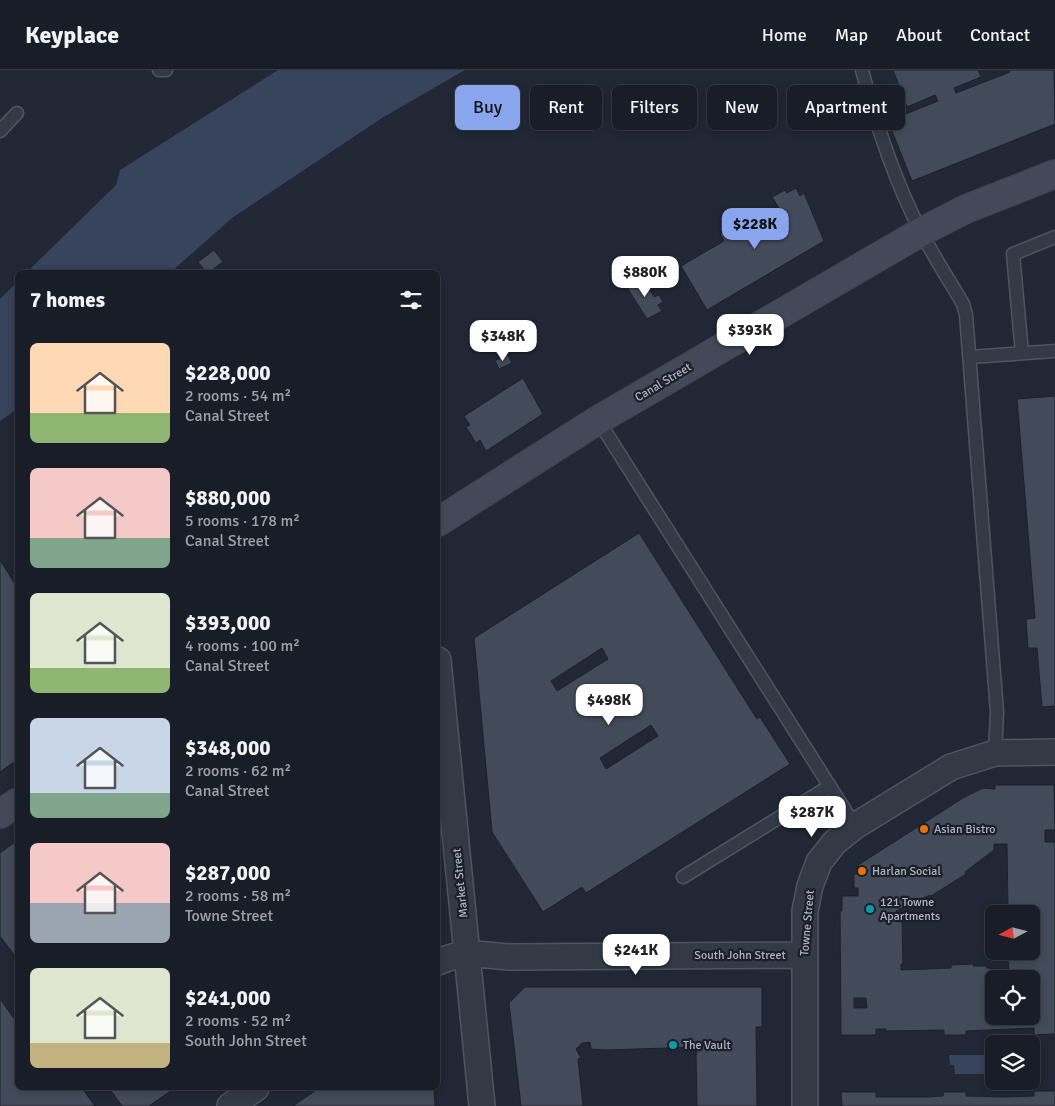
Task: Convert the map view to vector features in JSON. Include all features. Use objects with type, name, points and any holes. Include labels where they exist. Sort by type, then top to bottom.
[{"type":"street","name":"Canal Street","points":[[440,521],[598,420],[921,232],[966,209],[1055,174]]},
{"type":"street","name":"Market Street","points":[[440,702],[446,826],[467,953],[482,1106]]},
{"type":"street","name":"Towne Street","points":[[804,1106],[804,955],[806,911],[810,886],[818,862],[835,842],[855,826],[951,767],[995,752],[1055,752]]},
{"type":"street","points":[[0,814],[15,804]]},
{"type":"street","name":"South John Street","points":[[440,961],[467,953],[480,952],[512,957],[804,955]]},
{"type":"street","points":[[230,1106],[253,1090]]},
{"type":"lane","points":[[159,70],[166,70]]},
{"type":"lane","points":[[862,70],[871,106],[902,190],[921,232],[963,304],[970,356],[997,712],[995,752]]},
{"type":"lane","points":[[0,131],[17,113]]},
{"type":"lane","points":[[1022,353],[1013,254],[1055,237]]},
{"type":"lane","points":[[970,356],[1055,351]]},
{"type":"lane","points":[[598,420],[855,826]]},
{"type":"lane","points":[[683,877],[830,786]]},
{"type":"water","points":[[278,70],[465,70],[382,118],[232,218],[173,270],[29,270],[116,185],[120,170]]},
{"type":"water","points":[[15,284],[15,410],[0,421],[0,299]]},
{"type":"water","points":[[984,1049],[985,1074],[955,1074],[954,1065],[950,1065],[949,1055],[984,1055]]},
{"type":"building","points":[[893,70],[978,70],[981,77],[954,88],[956,93],[1010,72],[1009,70],[1054,70],[1055,124],[912,181],[892,130],[905,130],[905,114],[938,101],[935,95],[907,107],[905,102],[905,85],[899,85]]},
{"type":"building","points":[[796,188],[800,196],[804,193],[824,241],[707,310],[681,266],[724,241],[720,234],[733,226],[737,233],[779,208],[772,197],[785,190],[787,193]]},
{"type":"building","points":[[214,250],[223,262],[212,270],[204,270],[198,262]]},
{"type":"building","points":[[639,277],[641,280],[643,278],[654,297],[659,295],[663,302],[658,305],[662,311],[647,319],[628,289],[629,286],[636,282],[634,279]]},
{"type":"building","points":[[507,354],[512,363],[499,369],[495,361]]},
{"type":"building","points":[[523,378],[543,414],[486,451],[480,440],[476,443],[466,427],[470,425],[464,416]]},
{"type":"building","points":[[1055,396],[1055,706],[1042,707],[1037,648],[1028,648],[1026,619],[1035,618],[1017,399]]},
{"type":"building","points":[[639,533],[757,719],[760,717],[790,764],[586,893],[582,887],[543,912],[492,832],[474,638]],"holes":[[[602,648],[608,659],[557,691],[551,681]],[[651,725],[658,736],[606,769],[600,758]]]},
{"type":"building","points":[[0,560],[15,584],[15,761],[0,772]]},
{"type":"building","name":"121 Towne Apartments","points":[[995,785],[1054,785],[1055,830],[1045,830],[1045,842],[1055,842],[1055,1034],[1034,1035],[1034,1028],[966,1031],[966,1035],[944,1035],[944,1030],[886,1031],[886,1029],[876,1029],[876,1035],[841,1035],[840,911],[842,911],[842,896],[858,896],[858,888],[854,888],[854,874],[858,874],[858,865],[963,798],[983,788],[995,789]],"holes":[[[994,844],[1007,844],[1008,905],[1040,905],[1040,960],[1008,960],[1009,970],[987,968],[987,966],[973,966],[974,964],[951,965],[951,968],[901,970],[901,964],[903,964],[902,918],[896,918],[896,911],[931,896],[966,874],[965,872],[994,850]],[[854,998],[866,998],[867,1008],[854,1008]]]},
{"type":"building","points":[[15,842],[15,956],[0,936],[0,853]]},
{"type":"building","name":"The Vault","points":[[525,987],[762,987],[762,1027],[756,1027],[757,1106],[697,1106],[697,1047],[605,1050],[591,1049],[590,1042],[582,1043],[576,1049],[581,1058],[578,1059],[583,1106],[521,1106],[509,1003]]},
{"type":"building","points":[[0,999],[15,1020],[15,1090],[83,1090],[95,1106],[0,1106]]},
{"type":"building","points":[[110,1090],[172,1090],[149,1106],[122,1106]]},
{"type":"building","points":[[316,1090],[434,1090],[435,1106],[293,1106]]},
{"type":"building","points":[[1034,1091],[1055,1091],[1055,1106],[842,1106],[841,1092],[876,1092],[876,1097],[928,1097],[943,1096],[944,1092],[966,1092],[966,1096],[1006,1097],[1034,1096]]},
{"type":"place","name":"Asian Bistro","points":[[924,829]]},
{"type":"place","name":"Harlan Social","points":[[862,871]]},
{"type":"place","name":"121 Towne Apartments","points":[[870,909]]},
{"type":"place","name":"The Vault","points":[[673,1045]]}]
